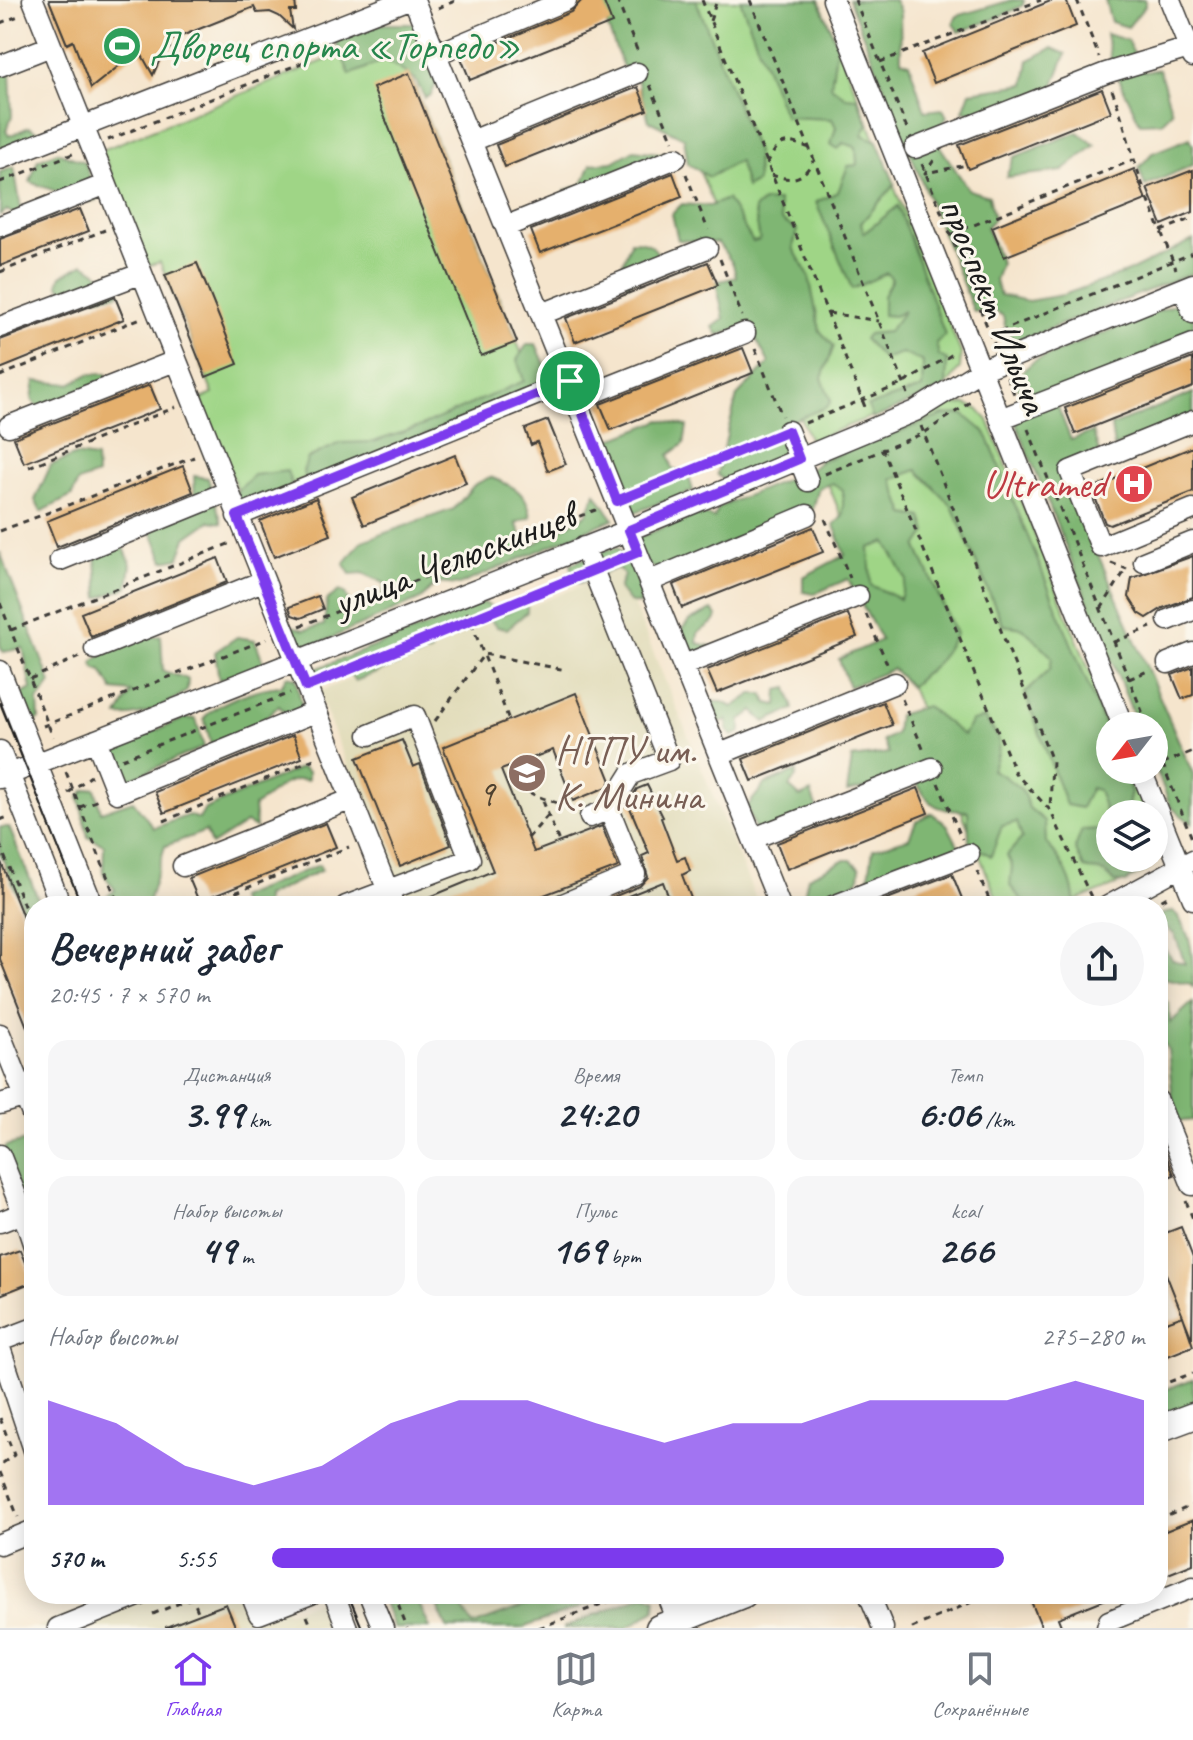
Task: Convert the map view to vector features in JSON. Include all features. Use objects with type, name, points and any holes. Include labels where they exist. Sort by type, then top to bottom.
[{"type":"main road","points":[[1168,1425],[1193,1416]]},
{"type":"main road","points":[[669,1624],[719,1604]]},
{"type":"street","points":[[33,0],[104,185],[390,896]]},
{"type":"street","points":[[437,54],[566,0]]},
{"type":"street","name":"проспект Ильича","points":[[833,0],[1117,712]]},
{"type":"street","points":[[915,148],[1106,73],[1191,53],[1170,0]]},
{"type":"street","points":[[0,159],[81,126],[414,5],[437,54],[574,390],[776,896]]},
{"type":"street","points":[[0,66],[51,46]]},
{"type":"street","points":[[472,141],[641,69]]},
{"type":"street","points":[[507,226],[678,157]]},
{"type":"street","points":[[0,226],[104,185]]},
{"type":"street","points":[[542,314],[712,246]]},
{"type":"street","points":[[0,327],[140,274]]},
{"type":"street","points":[[1188,286],[1193,313]]},
{"type":"street","name":"улица Челюскинцев","points":[[5,776],[629,530],[915,411],[981,370],[1188,286]]},
{"type":"street","points":[[237,516],[574,390],[748,334]]},
{"type":"street","points":[[1000,419],[1193,344]]},
{"type":"street","points":[[9,426],[175,361]]},
{"type":"street","points":[[1193,421],[1070,471],[1101,547],[1193,509]]},
{"type":"street","points":[[788,431],[808,481]]},
{"type":"street","points":[[60,560],[227,492]]},
{"type":"street","points":[[650,581],[807,515]]},
{"type":"street","points":[[1141,563],[1193,542]]},
{"type":"street","points":[[582,896],[635,874],[600,813],[631,774],[669,760],[584,547]]},
{"type":"street","points":[[95,649],[263,581]]},
{"type":"street","points":[[684,665],[858,596]]},
{"type":"street","points":[[1164,622],[1193,610]]},
{"type":"street","points":[[1168,663],[1193,653]]},
{"type":"street","points":[[0,671],[89,896]]},
{"type":"street","points":[[720,754],[895,683]]},
{"type":"street","points":[[96,740],[117,793],[315,712]]},
{"type":"street","points":[[369,735],[415,716],[470,859],[404,886],[393,896]]},
{"type":"street","points":[[0,751],[5,776],[57,896]]},
{"type":"street","points":[[754,838],[932,768]]},
{"type":"street","points":[[1148,784],[1186,863],[1185,896]]},
{"type":"street","points":[[183,866],[352,799]]},
{"type":"street","points":[[859,896],[969,854]]},
{"type":"street","points":[[1126,896],[1186,863]]},
{"type":"street","points":[[0,1034],[24,1084]]},
{"type":"street","points":[[0,1104],[24,1098]]},
{"type":"street","points":[[1168,1128],[1189,1186]]},
{"type":"street","points":[[0,1155],[24,1203]]},
{"type":"street","points":[[0,1222],[24,1213]]},
{"type":"street","points":[[0,1341],[24,1332]]},
{"type":"street","points":[[0,1348],[24,1420]]},
{"type":"street","points":[[0,1544],[24,1534]]},
{"type":"street","points":[[1168,1597],[1193,1587]]},
{"type":"street","points":[[58,1628],[118,1604]]},
{"type":"street","points":[[261,1621],[292,1604]]},
{"type":"street","points":[[338,1604],[347,1628]]},
{"type":"street","points":[[373,1604],[383,1628]]},
{"type":"street","points":[[668,1604],[669,1624]]},
{"type":"street","points":[[873,1604],[883,1628]]},
{"type":"street","points":[[1107,1628],[1109,1621],[1151,1604]]},
{"type":"path","points":[[414,5],[457,0]]},
{"type":"path","points":[[617,0],[641,69],[788,431]]},
{"type":"path","points":[[702,0],[869,419]]},
{"type":"path","points":[[710,21],[717,0]]},
{"type":"path","points":[[750,0],[912,402]]},
{"type":"path","points":[[855,0],[997,350]]},
{"type":"path","points":[[880,62],[1041,0]]},
{"type":"path","points":[[1077,0],[1126,125],[1133,160],[1144,189]]},
{"type":"path","points":[[0,182],[320,55]]},
{"type":"path","points":[[925,173],[952,134]]},
{"type":"path","points":[[767,164],[782,142],[810,148]]},
{"type":"path","points":[[771,175],[798,180],[807,172],[814,158]]},
{"type":"path","points":[[950,235],[1133,160]]},
{"type":"path","points":[[925,173],[967,165]]},
{"type":"path","points":[[1148,199],[1173,261],[1188,286]]},
{"type":"path","points":[[1161,231],[1193,218]]},
{"type":"path","points":[[0,272],[120,224]]},
{"type":"path","points":[[983,338],[1193,253]]},
{"type":"path","points":[[0,376],[155,312]]},
{"type":"path","points":[[826,313],[879,321]]},
{"type":"path","points":[[35,730],[788,431],[904,383],[960,349]]},
{"type":"path","points":[[1005,372],[1142,712]]},
{"type":"path","points":[[808,481],[924,433],[979,397]]},
{"type":"path","points":[[29,467],[191,402]]},
{"type":"path","points":[[918,418],[1052,761],[1050,810]]},
{"type":"path","points":[[876,435],[1015,773],[1050,810],[1090,896]]},
{"type":"path","points":[[0,531],[211,450]]},
{"type":"path","points":[[11,630],[246,537]]},
{"type":"path","points":[[1101,609],[1127,569],[1141,563]]},
{"type":"path","points":[[61,796],[106,765],[592,571]]},
{"type":"path","points":[[461,595],[509,720]]},
{"type":"path","points":[[0,603],[55,742]]},
{"type":"path","points":[[1114,642],[1164,622]]},
{"type":"path","points":[[30,679],[95,649]]},
{"type":"path","points":[[484,654],[566,670]]},
{"type":"path","points":[[423,737],[484,654]]},
{"type":"path","points":[[1129,679],[1168,663]]},
{"type":"path","points":[[164,821],[332,751]]},
{"type":"path","points":[[1168,761],[1193,751]]},
{"type":"path","points":[[64,766],[115,896]]},
{"type":"path","points":[[1168,776],[1193,841]]},
{"type":"path","points":[[529,792],[543,800],[600,813]]},
{"type":"path","points":[[543,800],[559,842]]},
{"type":"path","points":[[528,838],[549,814]]},
{"type":"path","points":[[0,820],[8,817]]},
{"type":"path","points":[[0,845],[24,906]]},
{"type":"path","points":[[227,896],[343,849]]},
{"type":"path","points":[[1168,1382],[1193,1373]]},
{"type":"path","points":[[0,1418],[14,1455],[0,1465]]},
{"type":"path","points":[[0,1472],[24,1522]]},
{"type":"path","points":[[1168,1516],[1193,1505]]},
{"type":"path","points":[[153,1614],[174,1604]]},
{"type":"path","points":[[195,1604],[199,1614]]},
{"type":"path","points":[[398,1604],[407,1628]]},
{"type":"path","points":[[539,1628],[602,1604]]},
{"type":"path","points":[[912,1628],[967,1604]]},
{"type":"shaded area","name":"НГПУ им. К. Минина","points":[[619,570],[755,896],[628,896],[624,886],[599,896],[399,896],[318,692]]},
{"type":"shaded area","points":[[94,1604],[283,1604],[286,1612],[309,1604],[322,1604],[331,1628],[35,1628]]},
{"type":"shaded area","points":[[445,1604],[563,1604],[499,1628],[455,1628]]},
{"type":"green space","points":[[597,0],[696,0],[756,152],[757,182],[746,188],[739,161],[709,177],[688,164],[684,138],[649,121],[635,72],[623,67]]},
{"type":"green space","points":[[630,0],[819,0],[961,353],[960,368],[946,387],[810,441]]},
{"type":"green space","points":[[740,0],[819,0],[837,44],[831,86],[846,97],[857,98],[868,124],[862,135],[877,141],[895,184],[861,223],[864,233],[898,206],[945,335],[936,343],[939,355],[947,360],[946,387],[873,419],[868,406],[922,388],[923,362],[902,353],[883,359],[864,339],[868,334],[888,332],[904,311],[894,316],[883,315],[883,296],[892,279],[887,273],[852,289],[816,202],[838,192],[848,166],[857,165],[856,147],[843,143],[838,149],[831,144],[836,127],[832,119],[785,117]]},
{"type":"green space","points":[[849,0],[894,0],[900,12],[901,60],[909,63],[925,111],[943,109],[947,117],[933,136],[969,190],[989,196],[994,219],[986,227],[1001,263],[995,280],[1000,295],[1028,301],[1063,295],[1128,272],[1193,240],[1193,273],[1016,342],[1006,330],[1003,316],[993,310],[974,312]]},
{"type":"green space","points":[[1012,0],[1024,0],[1023,5],[959,32],[953,24],[957,16]]},
{"type":"green space","points":[[1105,0],[1145,0],[1145,6],[1128,27],[1111,22]]},
{"type":"green space","points":[[380,24],[418,24],[437,82],[431,95],[425,98],[415,79],[385,60],[350,75],[336,42]]},
{"type":"green space","points":[[393,33],[535,387],[243,503],[201,399],[213,394],[160,262],[148,266],[102,150]]},
{"type":"green space","points":[[1106,34],[1127,40],[1145,72],[1159,69],[1172,112],[1162,122],[1140,123],[1111,62]]},
{"type":"green space","points":[[1052,48],[1066,54],[1048,100],[976,113],[963,111],[970,92],[1025,84],[1029,60]]},
{"type":"green space","points":[[10,72],[12,116],[6,131],[9,136],[29,127],[39,132],[39,138],[0,154],[0,76]]},
{"type":"green space","points":[[1078,132],[1095,145],[1063,171],[1006,177],[1014,157]]},
{"type":"green space","points":[[1190,138],[1193,165],[1145,186],[1139,168],[1152,153]]},
{"type":"green space","points":[[634,150],[668,154],[565,208],[565,191],[583,184],[591,164],[613,162]]},
{"type":"green space","points":[[57,152],[85,162],[97,200],[87,202],[73,187],[58,192],[30,182],[38,160]]},
{"type":"green space","points":[[14,167],[22,214],[17,216],[7,210],[0,215],[0,172]]},
{"type":"green space","points":[[727,199],[753,242],[760,240],[754,209],[763,202],[778,201],[781,220],[797,230],[793,248],[809,276],[820,331],[834,346],[822,378],[831,401],[827,407],[781,425],[791,451],[723,480],[717,474],[737,396],[769,363],[749,326],[718,335],[713,327],[724,319],[716,282],[736,277],[733,264],[718,243],[678,240],[672,214],[682,204],[710,206]]},
{"type":"green space","points":[[631,241],[649,244],[661,260],[627,285],[620,271]]},
{"type":"green space","points":[[84,264],[119,287],[119,294],[73,301],[58,284],[61,276]]},
{"type":"green space","points":[[1193,297],[1193,334],[1186,334],[1188,349],[1164,356],[1155,346],[1149,365],[1056,402],[1071,440],[1093,432],[1099,452],[1061,469],[1166,712],[1132,712],[1014,418],[1030,409],[1013,380],[1034,361]]},
{"type":"green space","points":[[527,344],[536,344],[551,378],[403,445],[326,493],[312,493],[303,471],[308,458],[340,443],[373,442],[419,427],[524,381],[517,360]]},
{"type":"green space","points":[[89,374],[106,374],[118,390],[44,419],[32,399],[35,381],[70,384]]},
{"type":"green space","points":[[1193,393],[1193,416],[1114,447],[1111,426]]},
{"type":"green space","points":[[966,404],[978,409],[988,420],[1106,712],[1096,712],[1096,784],[1135,784],[1141,800],[1096,800],[1096,872],[1142,872],[1087,896],[996,896],[818,459],[952,405]]},
{"type":"green space","points":[[963,414],[986,433],[1099,712],[1096,712],[1096,784],[1128,784],[1129,800],[1102,800],[1098,790],[1091,788],[1081,808],[1066,805],[1025,693],[1050,669],[1052,657],[1023,628],[1003,625],[952,506],[917,470],[892,479],[905,514],[922,517],[927,532],[917,547],[956,634],[938,662],[910,687],[893,669],[849,687],[839,659],[881,640],[848,579],[814,594],[803,592],[803,577],[845,555],[834,525],[843,516],[843,490],[832,483],[819,488],[813,509],[659,570],[647,565],[635,539],[699,513],[714,518],[719,507],[810,470],[821,461],[943,415]],"holes":[[[886,542],[906,579],[900,599],[871,585],[869,548]]]},
{"type":"green space","points":[[661,420],[687,426],[684,444],[669,455],[673,470],[688,473],[693,491],[627,515],[621,504],[624,489],[617,488],[613,478],[617,464],[611,465],[604,442]]},
{"type":"green space","points":[[76,455],[96,458],[97,475],[78,482],[72,496],[41,512],[35,500],[51,465]]},
{"type":"green space","points":[[287,471],[296,497],[241,508],[236,492],[254,475]]},
{"type":"green space","points":[[194,476],[208,478],[222,523],[210,521],[186,538],[179,558],[164,561],[150,528],[195,509]]},
{"type":"green space","points":[[490,477],[512,487],[526,501],[531,517],[516,523],[527,548],[586,515],[596,493],[613,519],[459,585],[437,583],[421,599],[297,653],[289,625],[304,630],[324,625],[327,600],[339,591],[345,593],[352,609],[380,600],[386,584],[363,573],[350,574],[344,564],[362,541],[454,509],[474,485]]},
{"type":"green space","points":[[121,541],[131,564],[128,587],[99,598],[95,548]]},
{"type":"green space","points":[[617,548],[636,574],[640,605],[629,602],[619,589],[624,575],[618,568],[579,583],[572,578],[571,564],[601,551]]},
{"type":"green space","points":[[0,552],[51,683],[38,701],[39,719],[33,723],[22,694],[31,689],[23,648],[3,652],[0,645]]},
{"type":"green space","points":[[485,603],[502,614],[527,603],[527,612],[507,629],[497,627],[488,618],[428,644],[431,652],[355,681],[350,674],[322,680],[310,671],[452,617],[460,608]]},
{"type":"green space","points":[[712,610],[717,616],[715,621],[698,633],[697,643],[710,646],[694,669],[674,638],[689,621]]},
{"type":"green space","points":[[161,636],[163,671],[188,679],[187,691],[145,713],[118,716],[131,692],[113,690],[102,671],[94,668],[93,661],[130,638]]},
{"type":"green space","points":[[237,637],[255,640],[264,664],[219,680],[215,652]]},
{"type":"green space","points":[[287,676],[296,678],[302,707],[287,715],[279,706],[249,732],[211,745],[204,718],[210,712],[240,696],[281,686]]},
{"type":"green space","points":[[788,688],[794,709],[765,722],[753,711],[741,720],[741,732],[732,736],[727,730],[728,720],[715,724],[705,701],[723,702],[733,707],[752,694],[763,694],[767,703],[777,705],[778,690]]},
{"type":"green space","points":[[926,706],[963,735],[972,721],[984,718],[999,742],[992,770],[1022,790],[1029,808],[1045,821],[1046,843],[1066,872],[1074,896],[1018,896],[1010,886],[1012,866],[1007,855],[1022,838],[1017,822],[1002,826],[991,856],[969,843],[968,811],[935,806],[915,779],[847,792],[852,758],[889,753],[883,741],[896,733],[898,715]]},
{"type":"green space","points":[[1168,716],[1193,774],[1192,824],[1171,807],[1162,784],[1168,784]]},
{"type":"green space","points":[[186,718],[196,719],[204,747],[120,783],[112,771],[112,749]]},
{"type":"green space","points":[[302,767],[308,772],[308,780],[285,784],[254,806],[256,828],[246,823],[211,845],[206,831],[165,846],[150,896],[108,896],[115,890],[103,873],[104,845],[88,837],[79,797],[85,790],[95,788],[101,812],[133,801],[154,828],[189,815],[199,819],[205,809]]},
{"type":"green space","points":[[797,771],[789,787],[800,797],[811,792],[820,818],[759,841],[747,807],[765,784]]},
{"type":"green space","points":[[932,813],[948,826],[959,847],[868,883],[873,849],[909,838],[916,821]]},
{"type":"green space","points":[[0,827],[9,827],[37,896],[24,896],[24,912],[0,852]]},
{"type":"green space","points":[[1096,829],[1096,870],[1084,868],[1075,848],[1082,830]]},
{"type":"green space","points":[[843,860],[851,860],[860,868],[859,879],[840,896],[804,896],[808,877]]},
{"type":"green space","points":[[319,865],[322,870],[267,896],[243,896]]},
{"type":"green space","points":[[1104,872],[1136,872],[1126,883],[1115,882]]},
{"type":"green space","points":[[1173,911],[1180,919],[1188,936],[1193,988],[1191,984],[1168,979],[1168,954],[1173,960],[1185,964],[1175,935],[1168,929],[1168,912]]},
{"type":"green space","points":[[1168,1002],[1170,1023],[1193,1002],[1193,1120],[1175,1122],[1168,1050]]},
{"type":"green space","points":[[24,1141],[24,1197],[19,1202],[2,1159],[5,1146]]},
{"type":"green space","points":[[1193,1379],[1193,1410],[1168,1418],[1168,1388]]},
{"type":"green space","points":[[385,1604],[419,1604],[430,1628],[394,1628]]},
{"type":"green space","points":[[436,1604],[459,1604],[473,1625],[530,1604],[590,1604],[522,1628],[447,1628]]},
{"type":"green space","points":[[622,1604],[656,1604],[655,1611],[626,1628],[563,1628]]},
{"type":"building","name":"Дворец спорта «Торпедо»","points":[[49,0],[295,0],[296,11],[290,11],[293,29],[279,16],[270,12],[257,13],[254,7],[169,41],[170,48],[161,57],[153,75],[139,50],[91,88],[73,41],[67,44]]},
{"type":"building","points":[[582,0],[603,0],[612,23],[470,80],[461,58],[571,12]]},
{"type":"building","points":[[1053,0],[1066,0],[1076,26],[934,83],[922,53]]},
{"type":"building","points":[[409,73],[517,342],[481,356],[373,88]]},
{"type":"building","points":[[638,87],[647,110],[505,167],[496,145]]},
{"type":"building","points":[[1102,89],[1111,112],[968,169],[959,145]]},
{"type":"building","points":[[1134,169],[1146,200],[1004,257],[992,227]]},
{"type":"building","points":[[1193,170],[1193,212],[1162,225],[1147,188]]},
{"type":"building","points":[[673,173],[682,197],[540,253],[531,230]]},
{"type":"building","points":[[80,209],[89,231],[0,266],[0,239]]},
{"type":"building","points":[[708,262],[718,285],[575,342],[566,318]]},
{"type":"building","points":[[197,263],[238,364],[206,377],[165,275]]},
{"type":"building","points":[[115,297],[124,319],[0,369],[0,340]]},
{"type":"building","points":[[743,348],[753,373],[611,430],[600,404]]},
{"type":"building","points":[[1193,358],[1193,387],[1075,434],[1065,408]]},
{"type":"building","points":[[150,385],[160,409],[24,463],[14,438]]},
{"type":"building","points":[[548,420],[566,464],[548,471],[537,442],[531,445],[525,429]]},
{"type":"building","points":[[1193,447],[1193,492],[1110,525],[1105,523],[1093,492],[1095,487]]},
{"type":"building","points":[[455,455],[466,483],[364,525],[352,497]]},
{"type":"building","points":[[183,466],[193,492],[57,547],[47,521]]},
{"type":"building","points":[[316,498],[331,535],[274,557],[260,521]]},
{"type":"building","points":[[813,527],[823,552],[682,608],[673,585]]},
{"type":"building","points":[[1193,556],[1193,597],[1163,608],[1147,618],[1139,613],[1129,597],[1132,578]]},
{"type":"building","points":[[218,558],[227,582],[91,637],[81,613]]},
{"type":"building","points":[[318,596],[323,609],[301,618],[292,615],[289,607]]},
{"type":"building","points":[[848,614],[857,637],[717,693],[707,670]]},
{"type":"building","points":[[1193,667],[1193,695],[1182,699],[1172,675]]},
{"type":"building","points":[[576,693],[611,781],[607,787],[573,801],[553,750],[501,770],[534,852],[602,826],[618,867],[541,896],[432,896],[493,871],[443,747]]},
{"type":"building","points":[[883,702],[892,725],[752,781],[743,759]]},
{"type":"building","points":[[293,735],[302,758],[164,813],[155,792]]},
{"type":"building","points":[[402,740],[413,767],[420,764],[451,845],[400,866],[357,758]]},
{"type":"building","points":[[647,785],[663,817],[677,860],[685,857],[690,871],[682,875],[690,896],[668,896],[663,882],[628,896],[616,896],[640,886],[648,877],[642,856],[649,853],[628,803],[637,789]]},
{"type":"building","points":[[918,788],[928,813],[787,869],[777,843]]},
{"type":"building","points":[[326,823],[336,847],[214,896],[196,896],[189,878]]},
{"type":"building","points":[[1,862],[24,920],[24,1019],[0,959]]},
{"type":"building","points":[[952,874],[961,896],[895,896]]},
{"type":"building","points":[[1168,1160],[1174,1175],[1168,1177]]},
{"type":"building","points":[[1181,1227],[1193,1258],[1192,1339],[1168,1279],[1168,1232]]},
{"type":"building","points":[[20,1250],[24,1260],[24,1286],[0,1295],[0,1257]]},
{"type":"building","points":[[1183,1316],[1193,1346],[1168,1356],[1168,1321]]},
{"type":"building","points":[[1193,1520],[1193,1564],[1168,1574],[1168,1530]]},
{"type":"building","points":[[226,1604],[236,1628],[166,1628],[166,1627]]},
{"type":"building","points":[[1032,1604],[1093,1604],[1058,1618],[1062,1628],[1042,1628]]},
{"type":"tram line","points":[[0,703],[78,896]]},
{"type":"tram line","points":[[352,1604],[362,1628]]},
{"type":"place","name":"Дворец спорта «Торпедо»","points":[[122,46]]},
{"type":"place","name":"Ultramed","points":[[1134,484]]},
{"type":"place","name":"НГПУ им. К. Минина","points":[[527,773]]},
{"type":"route","points":[[570,381],[617,501],[788,431],[799,459],[629,530],[638,552],[306,687],[237,516],[570,381]]}]
